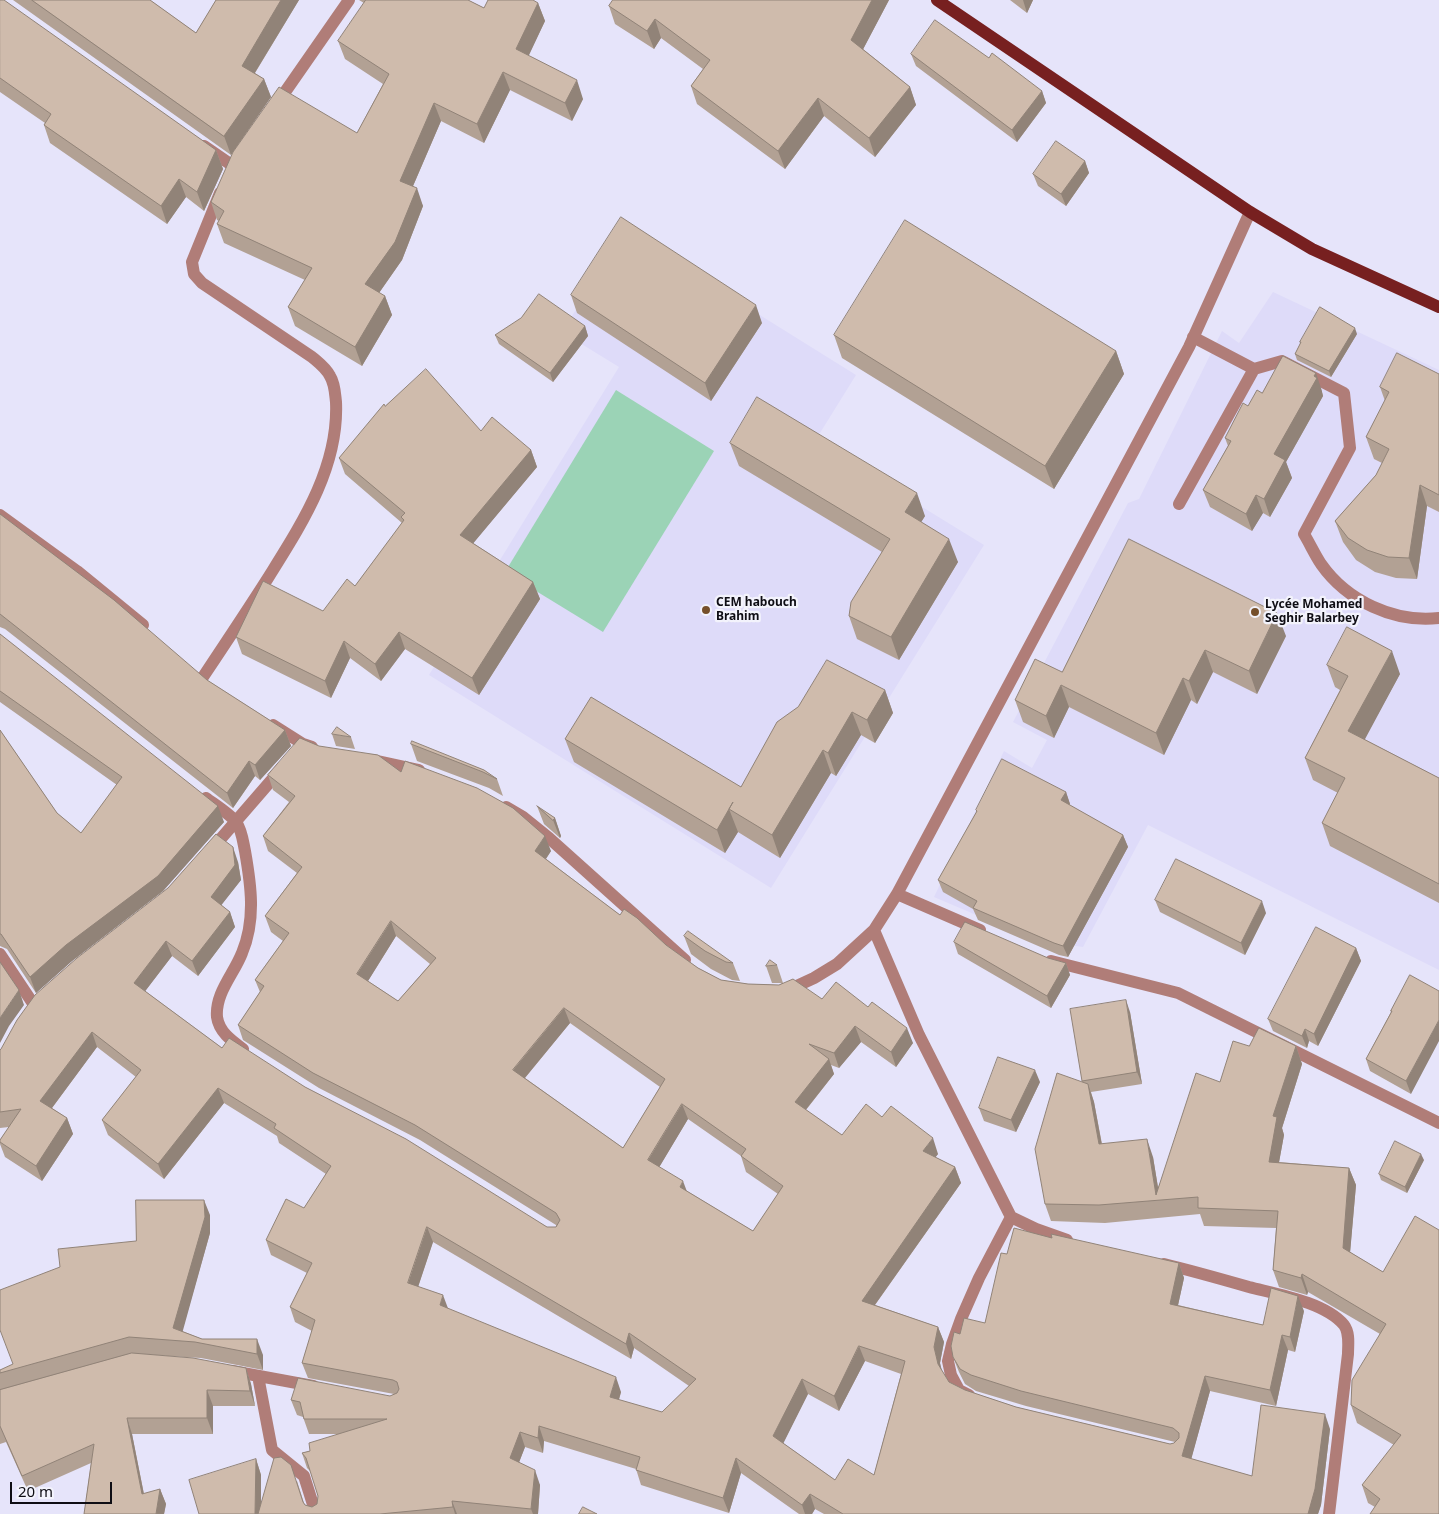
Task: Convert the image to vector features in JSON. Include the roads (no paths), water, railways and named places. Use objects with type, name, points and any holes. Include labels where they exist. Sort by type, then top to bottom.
[{"type":"main road","points":[[938,0],[1250,212],[1312,249],[1439,307]]},
{"type":"street","points":[[266,119],[349,0]]},
{"type":"street","points":[[193,138],[231,171],[192,262],[194,274],[202,282],[312,357],[323,367],[330,376],[334,390],[336,423],[326,466],[307,512],[254,601],[203,677]]},
{"type":"street","points":[[776,992],[784,992],[814,978],[837,964],[874,930],[897,894],[1193,338],[1250,212]]},
{"type":"street","points":[[1193,338],[1254,369],[1282,362],[1344,393],[1350,448],[1304,534],[1321,564],[1351,594],[1369,605],[1388,612],[1408,617],[1439,618]]},
{"type":"street","points":[[1178,504],[1254,369]]},
{"type":"street","points":[[0,515],[125,609],[153,634]]},
{"type":"street","points":[[266,721],[297,751],[321,750]]},
{"type":"street","points":[[204,858],[297,751]]},
{"type":"street","points":[[363,758],[410,767],[434,776]]},
{"type":"street","points":[[198,791],[236,821],[241,833],[252,902],[248,939],[243,953],[224,986],[217,1017],[222,1030],[234,1043],[250,1055]]},
{"type":"street","points":[[494,800],[523,817],[550,838],[677,954],[692,965]]},
{"type":"street","points":[[897,894],[994,936]]},
{"type":"street","points":[[874,930],[919,1035],[1011,1217],[1036,1229],[1077,1242]]},
{"type":"street","points":[[0,954],[38,1002],[25,1018]]},
{"type":"street","points":[[1038,955],[1056,963],[1178,993],[1439,1123]]},
{"type":"street","points":[[983,1401],[960,1390],[951,1375],[948,1361],[961,1319],[979,1278],[1011,1217]]},
{"type":"street","points":[[1150,1261],[1318,1307],[1345,1326],[1348,1334],[1348,1354],[1329,1514]]},
{"type":"street","points":[[220,1369],[328,1389]]},
{"type":"street","points":[[258,1376],[272,1450],[304,1476],[316,1514]]},
{"type":"place","name":"CEM habouch Brahim","points":[[706,610]]},
{"type":"place","name":"Lycée Mohamed Seghir Balarbey","points":[[1255,612]]}]
